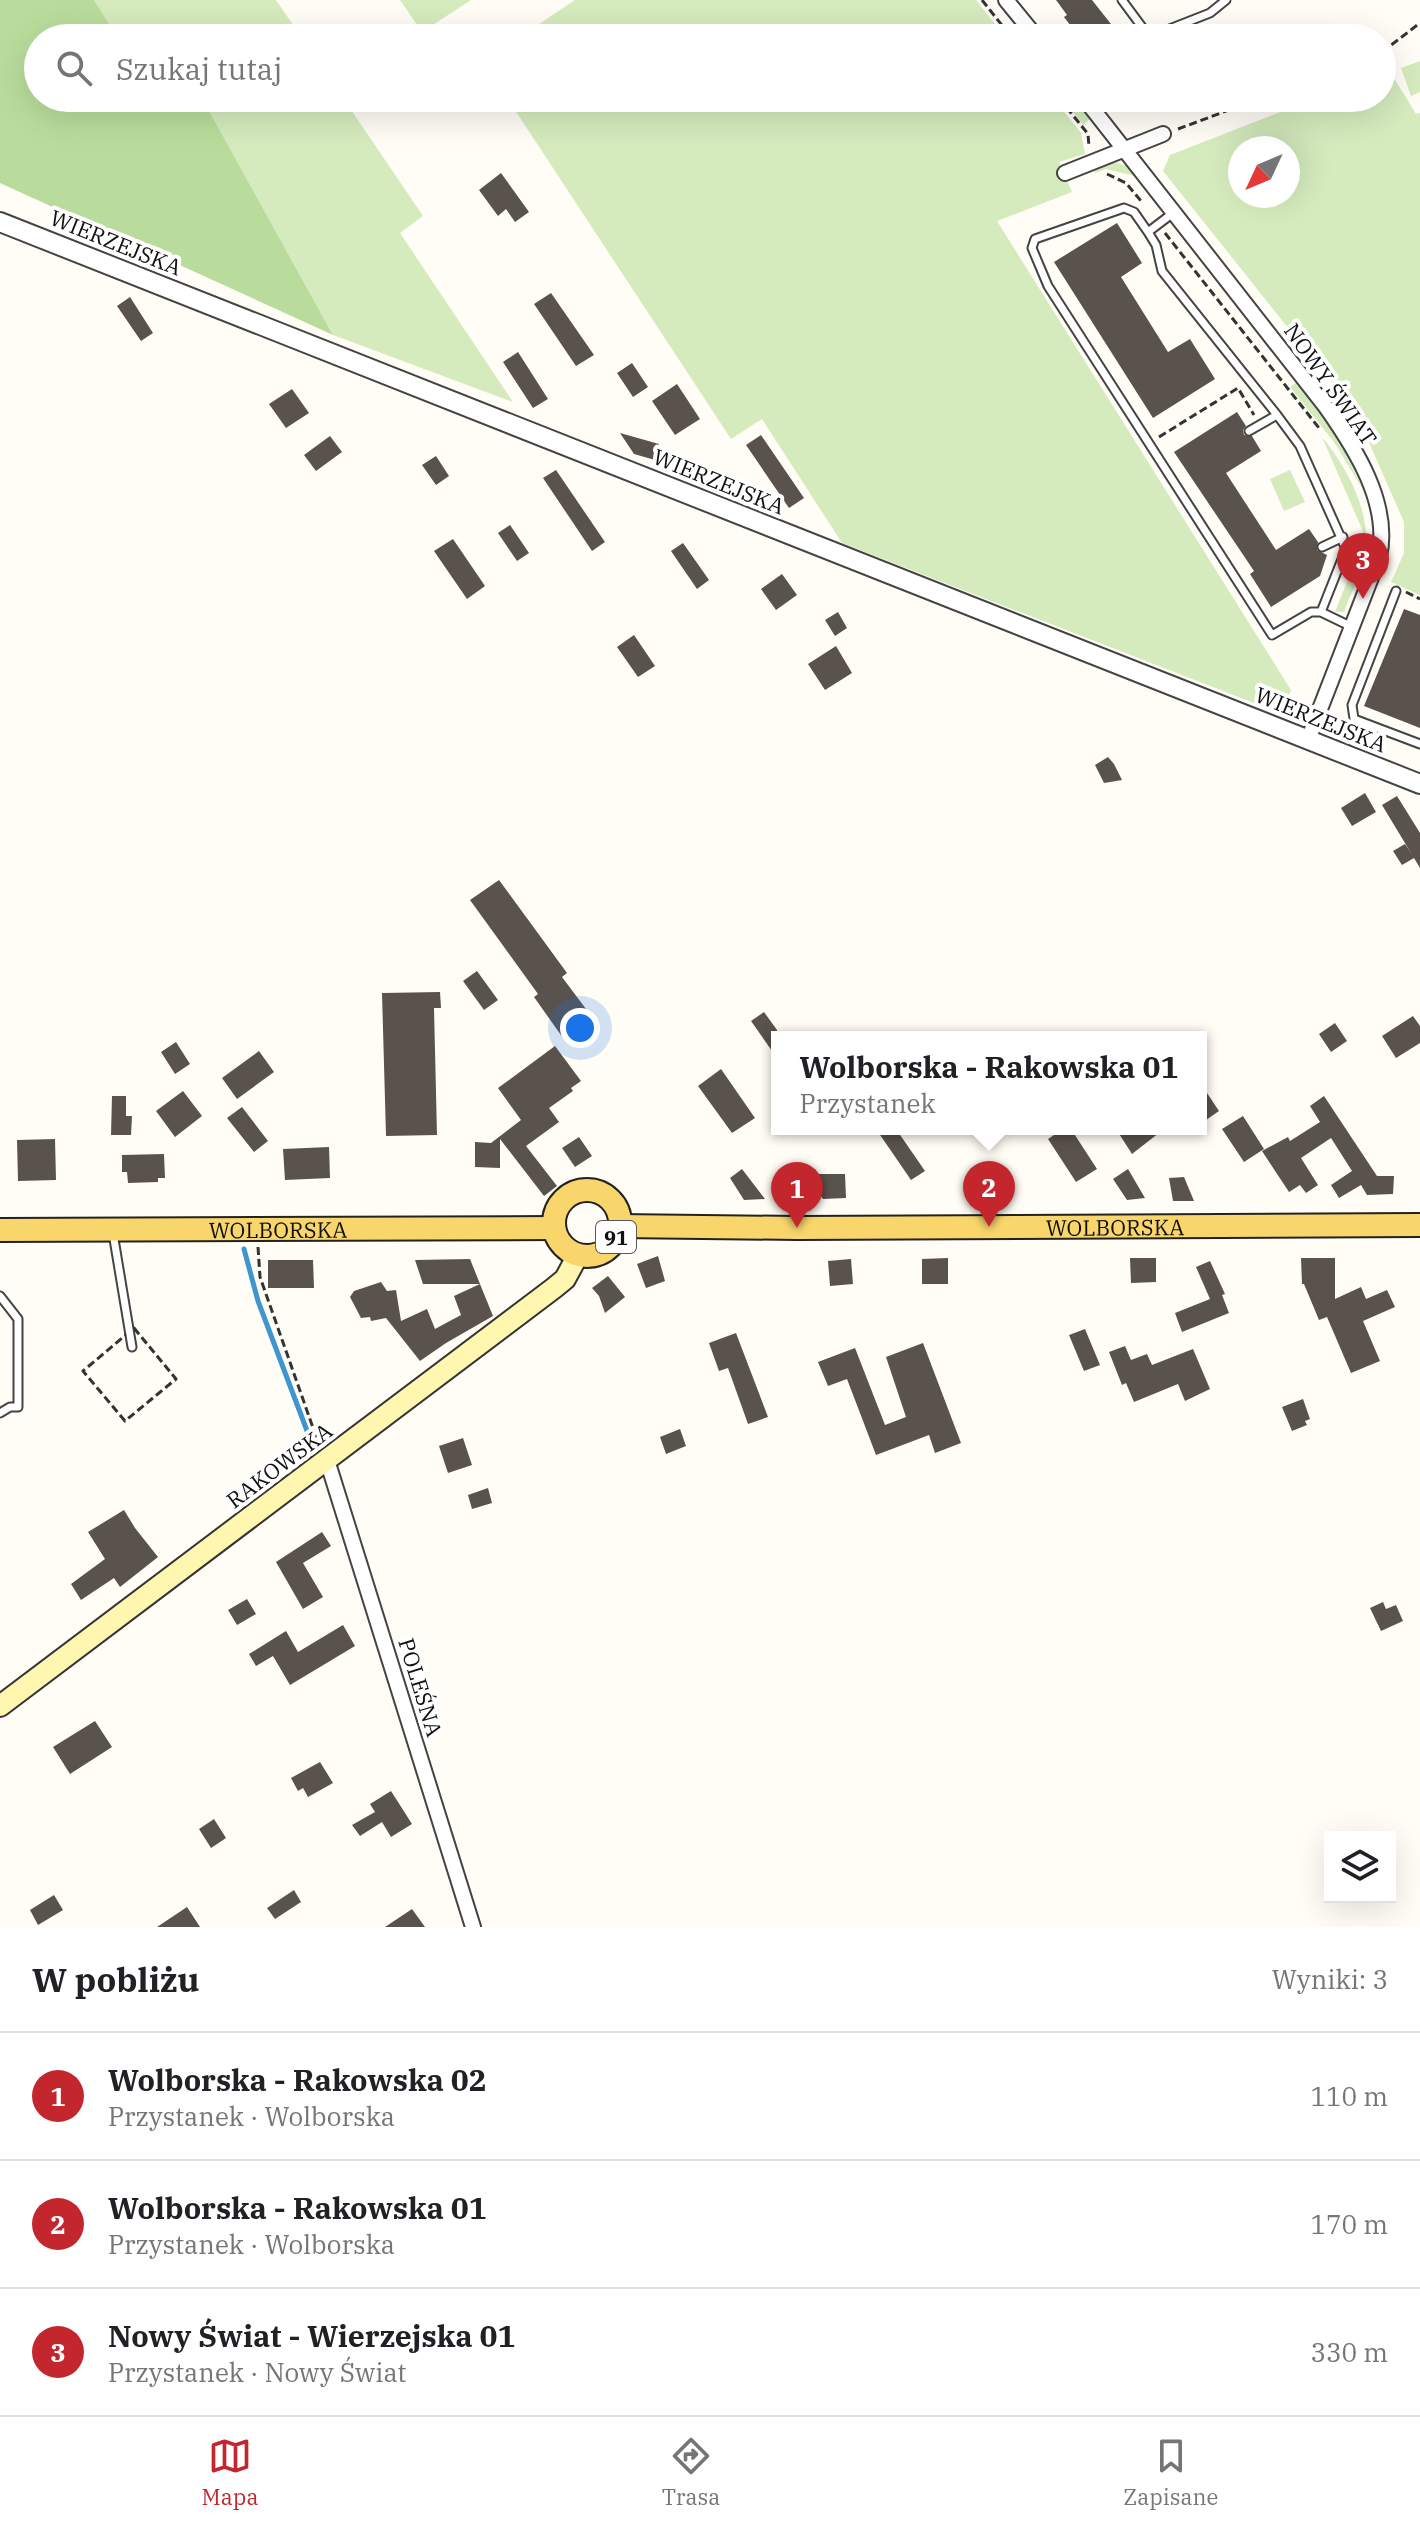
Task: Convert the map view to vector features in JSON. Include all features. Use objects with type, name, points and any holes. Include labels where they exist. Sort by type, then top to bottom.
[{"type":"main road","name":"91","points":[[587,1190],[611,1201],[619,1226],[612,1244],[597,1255],[578,1255],[559,1242],[554,1228],[557,1210],[562,1202],[577,1192],[587,1190]]},
{"type":"main road","name":"WOLBORSKA","points":[[619,1226],[1420,1225]]},
{"type":"main road","name":"WOLBORSKA","points":[[0,1230],[554,1228]]},
{"type":"main road","name":"RAKOWSKA","points":[[0,1706],[565,1279],[578,1255]]},
{"type":"street","points":[[1006,0],[1026,24]]},
{"type":"street","name":"NOWY ŚWIAT","points":[[1095,112],[1326,407],[1359,459],[1378,511],[1381,546],[1308,740]]},
{"type":"street","points":[[1065,173],[1163,134]]},
{"type":"street","name":"WIERZEJSKA","points":[[0,222],[1420,784]]},
{"type":"street","name":"POLEŚNA","points":[[327,1460],[473,1927]]},
{"type":"lane","points":[[1122,0],[1140,24]]},
{"type":"lane","points":[[1182,24],[1210,13],[1226,0]]},
{"type":"lane","points":[[1321,612],[1344,558],[1346,549],[1343,537],[1300,446],[1162,271],[1156,245],[1134,212],[1124,208],[1035,239],[1032,248],[1048,286],[1272,635],[1311,612],[1321,612],[1352,628]]},
{"type":"lane","points":[[1148,232],[1174,212]]},
{"type":"lane","points":[[1249,431],[1277,415]]},
{"type":"lane","points":[[1322,547],[1343,537]]},
{"type":"lane","points":[[1396,591],[1352,705],[1352,713],[1354,719],[1420,744]]},
{"type":"lane","points":[[112,1230],[132,1347]]},
{"type":"lane","points":[[0,1296],[18,1319],[18,1407],[10,1407],[0,1413]]},
{"type":"path","points":[[982,0],[1001,24]]},
{"type":"path","points":[[1396,41],[1420,23]]},
{"type":"path","points":[[1070,112],[1088,134],[1088,151]]},
{"type":"path","points":[[1163,134],[1223,112]]},
{"type":"path","points":[[1149,443],[1238,388],[1261,425]]},
{"type":"path","points":[[257,1230],[260,1277],[317,1440],[327,1460]]},
{"type":"path","points":[[134,1328],[176,1379],[125,1421],[83,1371],[130,1331],[134,1328]]},
{"type":"green space","points":[[0,0],[94,0],[109,24],[24,24],[24,112],[210,112],[333,335],[0,183]]},
{"type":"green space","points":[[94,0],[276,0],[292,24],[109,24]]},
{"type":"green space","points":[[400,0],[471,0],[434,24],[416,24]]},
{"type":"green space","points":[[575,0],[976,0],[995,24],[539,24]]},
{"type":"green space","points":[[1420,61],[1420,92],[1411,96],[1401,68]]},
{"type":"green space","points":[[1396,81],[1416,114],[1420,113],[1420,595],[1391,582],[1404,553],[1404,522],[1356,413],[1163,171],[1170,155],[1280,112],[1396,112]]},
{"type":"green space","points":[[210,112],[352,112],[423,216],[400,233],[513,402],[333,335]]},
{"type":"green space","points":[[516,112],[1064,112],[1081,133],[1085,154],[1059,162],[1072,192],[997,221],[1291,690],[1282,714],[842,543],[762,419],[731,439]]},
{"type":"green space","points":[[1073,112],[1085,112],[1090,119],[1083,125]]},
{"type":"green space","points":[[1114,162],[1127,166],[1135,176],[1106,169],[1095,173],[1094,170]]},
{"type":"green space","points":[[1297,382],[1336,434],[1365,493],[1334,442],[1290,387]]},
{"type":"green space","points":[[1322,437],[1349,478],[1362,510],[1365,527],[1366,543],[1364,559],[1344,612],[1335,612],[1365,536]]},
{"type":"green space","points":[[1290,470],[1305,502],[1284,511],[1270,479]]},
{"type":"building","points":[[1056,0],[1092,0],[1111,24],[1069,24],[1064,17],[1067,15]]},
{"type":"building","points":[[501,173],[529,212],[515,222],[506,209],[498,216],[479,190]]},
{"type":"building","points":[[1117,223],[1142,263],[1121,277],[1168,352],[1190,339],[1215,379],[1153,418],[1054,262]]},
{"type":"building","points":[[551,293],[594,355],[576,366],[534,304]]},
{"type":"building","points":[[130,297],[153,333],[141,341],[117,306]]},
{"type":"building","points":[[518,352],[548,399],[533,408],[503,362]]},
{"type":"building","points":[[632,363],[648,387],[633,397],[617,373]]},
{"type":"building","points":[[677,384],[700,419],[675,435],[652,401]]},
{"type":"building","points":[[292,389],[309,413],[286,428],[269,404]]},
{"type":"building","points":[[1237,412],[1246,426],[1244,435],[1252,436],[1261,451],[1226,473],[1276,550],[1309,529],[1318,542],[1317,550],[1327,555],[1320,576],[1271,607],[1250,574],[1254,571],[1174,452]]},
{"type":"building","points":[[620,433],[659,444],[655,460],[634,454]]},
{"type":"building","points":[[761,435],[804,498],[789,508],[746,445]]},
{"type":"building","points":[[330,436],[342,452],[316,471],[304,455]]},
{"type":"building","points":[[436,456],[449,476],[436,485],[422,465]]},
{"type":"building","points":[[556,470],[605,542],[592,551],[543,478]]},
{"type":"building","points":[[510,525],[529,553],[517,561],[498,533]]},
{"type":"building","points":[[453,539],[485,586],[467,599],[434,551]]},
{"type":"building","points":[[683,543],[709,580],[697,589],[671,551]]},
{"type":"building","points":[[782,574],[797,595],[776,610],[761,589]]},
{"type":"building","points":[[1404,609],[1420,615],[1420,728],[1364,706]]},
{"type":"building","points":[[838,612],[847,628],[835,636],[825,620]]},
{"type":"building","points":[[634,635],[655,666],[638,677],[617,647]]},
{"type":"building","points":[[836,646],[852,673],[825,690],[808,664]]},
{"type":"building","points":[[1108,757],[1122,780],[1104,783],[1095,765]]},
{"type":"building","points":[[1365,793],[1376,812],[1352,826],[1341,808]]},
{"type":"building","points":[[1397,796],[1420,833],[1420,868],[1414,858],[1402,865],[1393,851],[1405,844],[1411,853],[1382,805]]},
{"type":"building","points":[[499,880],[567,973],[562,977],[592,1017],[563,1038],[534,997],[538,994],[470,900]]},
{"type":"building","points":[[477,971],[498,1000],[484,1010],[463,981]]},
{"type":"building","points":[[440,992],[441,1008],[434,1008],[437,1135],[386,1136],[382,993]]},
{"type":"building","points":[[764,1012],[777,1030],[771,1031],[771,1049],[751,1021]]},
{"type":"building","points":[[1413,1016],[1420,1026],[1420,1043],[1396,1058],[1382,1036]]},
{"type":"building","points":[[1335,1023],[1347,1041],[1331,1052],[1319,1034]]},
{"type":"building","points":[[176,1042],[190,1064],[175,1074],[161,1052]]},
{"type":"building","points":[[555,1046],[581,1081],[571,1088],[573,1091],[549,1108],[559,1122],[526,1146],[557,1186],[544,1196],[500,1139],[500,1168],[475,1167],[475,1142],[491,1143],[521,1120],[498,1088]]},
{"type":"building","points":[[259,1051],[274,1072],[237,1099],[222,1078]]},
{"type":"building","points":[[721,1069],[755,1118],[732,1133],[698,1086]]},
{"type":"building","points":[[183,1091],[202,1116],[175,1137],[156,1111]]},
{"type":"building","points":[[1207,1093],[1219,1111],[1207,1119]]},
{"type":"building","points":[[112,1096],[126,1096],[126,1116],[132,1116],[131,1135],[111,1135]]},
{"type":"building","points":[[1324,1096],[1377,1176],[1394,1176],[1393,1194],[1367,1195],[1361,1185],[1339,1198],[1331,1185],[1352,1171],[1331,1138],[1301,1158],[1318,1185],[1306,1193],[1300,1185],[1289,1192],[1262,1151],[1288,1137],[1290,1141],[1320,1122],[1310,1106]]},
{"type":"building","points":[[242,1107],[268,1141],[254,1152],[227,1118]]},
{"type":"building","points":[[1243,1116],[1264,1149],[1244,1162],[1222,1129]]},
{"type":"building","points":[[880,1135],[900,1135],[925,1171],[911,1180]]},
{"type":"building","points":[[1054,1135],[1075,1135],[1097,1169],[1076,1182],[1048,1139]]},
{"type":"building","points":[[1120,1135],[1156,1135],[1132,1154]]},
{"type":"building","points":[[579,1137],[592,1156],[575,1167],[562,1148]]},
{"type":"building","points":[[55,1139],[56,1180],[18,1181],[17,1140]]},
{"type":"building","points":[[329,1147],[330,1178],[285,1180],[283,1149]]},
{"type":"building","points":[[164,1154],[165,1178],[158,1178],[158,1182],[128,1183],[127,1172],[122,1172],[122,1155]]},
{"type":"building","points":[[979,1168],[990,1185],[977,1192],[967,1176]]},
{"type":"building","points":[[742,1169],[765,1199],[744,1200],[730,1178]]},
{"type":"building","points":[[1128,1169],[1145,1198],[1127,1200],[1113,1179]]},
{"type":"building","points":[[805,1174],[845,1174],[846,1198],[823,1199]]},
{"type":"building","points":[[1184,1177],[1194,1201],[1173,1201],[1169,1178]]},
{"type":"building","points":[[658,1256],[665,1281],[646,1288],[637,1264]]},
{"type":"building","points":[[948,1258],[948,1284],[922,1284],[922,1259]]},
{"type":"building","points":[[1130,1258],[1156,1258],[1156,1282],[1131,1283]]},
{"type":"building","points":[[1301,1258],[1335,1258],[1335,1299],[1361,1287],[1366,1299],[1387,1290],[1395,1307],[1363,1321],[1380,1361],[1351,1373],[1327,1317],[1319,1320],[1302,1284]]},
{"type":"building","points":[[470,1259],[480,1284],[423,1284],[415,1260]]},
{"type":"building","points":[[851,1259],[853,1284],[830,1286],[828,1261]]},
{"type":"building","points":[[268,1260],[313,1260],[314,1288],[268,1288]]},
{"type":"building","points":[[1210,1261],[1225,1294],[1222,1295],[1229,1313],[1182,1332],[1175,1313],[1210,1299],[1196,1267]]},
{"type":"building","points":[[608,1276],[625,1297],[605,1313],[599,1296],[592,1288]]},
{"type":"building","points":[[381,1282],[387,1291],[396,1290],[401,1321],[427,1309],[435,1329],[461,1315],[454,1296],[480,1284],[493,1316],[420,1361],[386,1318],[371,1321],[370,1317],[361,1318],[350,1297],[354,1291]]},
{"type":"building","points":[[1085,1329],[1100,1365],[1084,1371],[1069,1335]]},
{"type":"building","points":[[736,1333],[768,1417],[748,1424],[728,1368],[719,1371],[709,1343]]},
{"type":"building","points":[[923,1343],[961,1443],[935,1453],[929,1435],[876,1455],[847,1379],[828,1386],[818,1362],[855,1348],[885,1425],[906,1417],[886,1357]]},
{"type":"building","points":[[1125,1346],[1131,1360],[1147,1354],[1152,1365],[1193,1349],[1210,1389],[1185,1401],[1178,1384],[1134,1402],[1126,1383],[1122,1385],[1109,1352]]},
{"type":"building","points":[[1303,1399],[1310,1419],[1305,1421],[1307,1425],[1292,1431],[1282,1407]]},
{"type":"building","points":[[680,1429],[686,1446],[666,1454],[660,1437]]},
{"type":"building","points":[[463,1438],[472,1465],[448,1473],[439,1446]]},
{"type":"building","points":[[488,1488],[492,1503],[472,1509],[468,1495]]},
{"type":"building","points":[[124,1510],[158,1557],[120,1587],[114,1578],[81,1600],[71,1584],[105,1559],[88,1532]]},
{"type":"building","points":[[322,1532],[331,1546],[303,1563],[323,1597],[303,1609],[276,1562]]},
{"type":"building","points":[[247,1599],[256,1614],[237,1625],[228,1610]]},
{"type":"building","points":[[1383,1602],[1386,1609],[1396,1605],[1403,1621],[1381,1631],[1370,1608]]},
{"type":"building","points":[[343,1625],[355,1646],[290,1685],[273,1656],[256,1666],[249,1654],[286,1631],[298,1652]]},
{"type":"building","points":[[95,1721],[112,1747],[70,1774],[53,1747]]},
{"type":"building","points":[[320,1762],[333,1783],[308,1797],[303,1788],[298,1791],[291,1778]]},
{"type":"building","points":[[391,1791],[412,1824],[391,1837],[382,1822],[360,1836],[352,1825],[375,1812],[370,1804]]},
{"type":"building","points":[[214,1819],[226,1838],[211,1848],[199,1829]]},
{"type":"building","points":[[294,1890],[301,1902],[275,1919],[267,1908]]},
{"type":"building","points":[[54,1895],[63,1910],[38,1925],[30,1910]]},
{"type":"building","points":[[187,1907],[200,1927],[157,1927]]},
{"type":"building","points":[[412,1909],[425,1927],[385,1927]]},
{"type":"waterway","points":[[244,1249],[258,1301],[312,1444]]},
{"type":"place","name":"Nowy Świat - Wierzejska 01","points":[[1363,599]]},
{"type":"place","name":"Wolborska - Rakowska 01","points":[[989,1227]]},
{"type":"place","name":"Wolborska - Rakowska 02","points":[[797,1228]]}]
